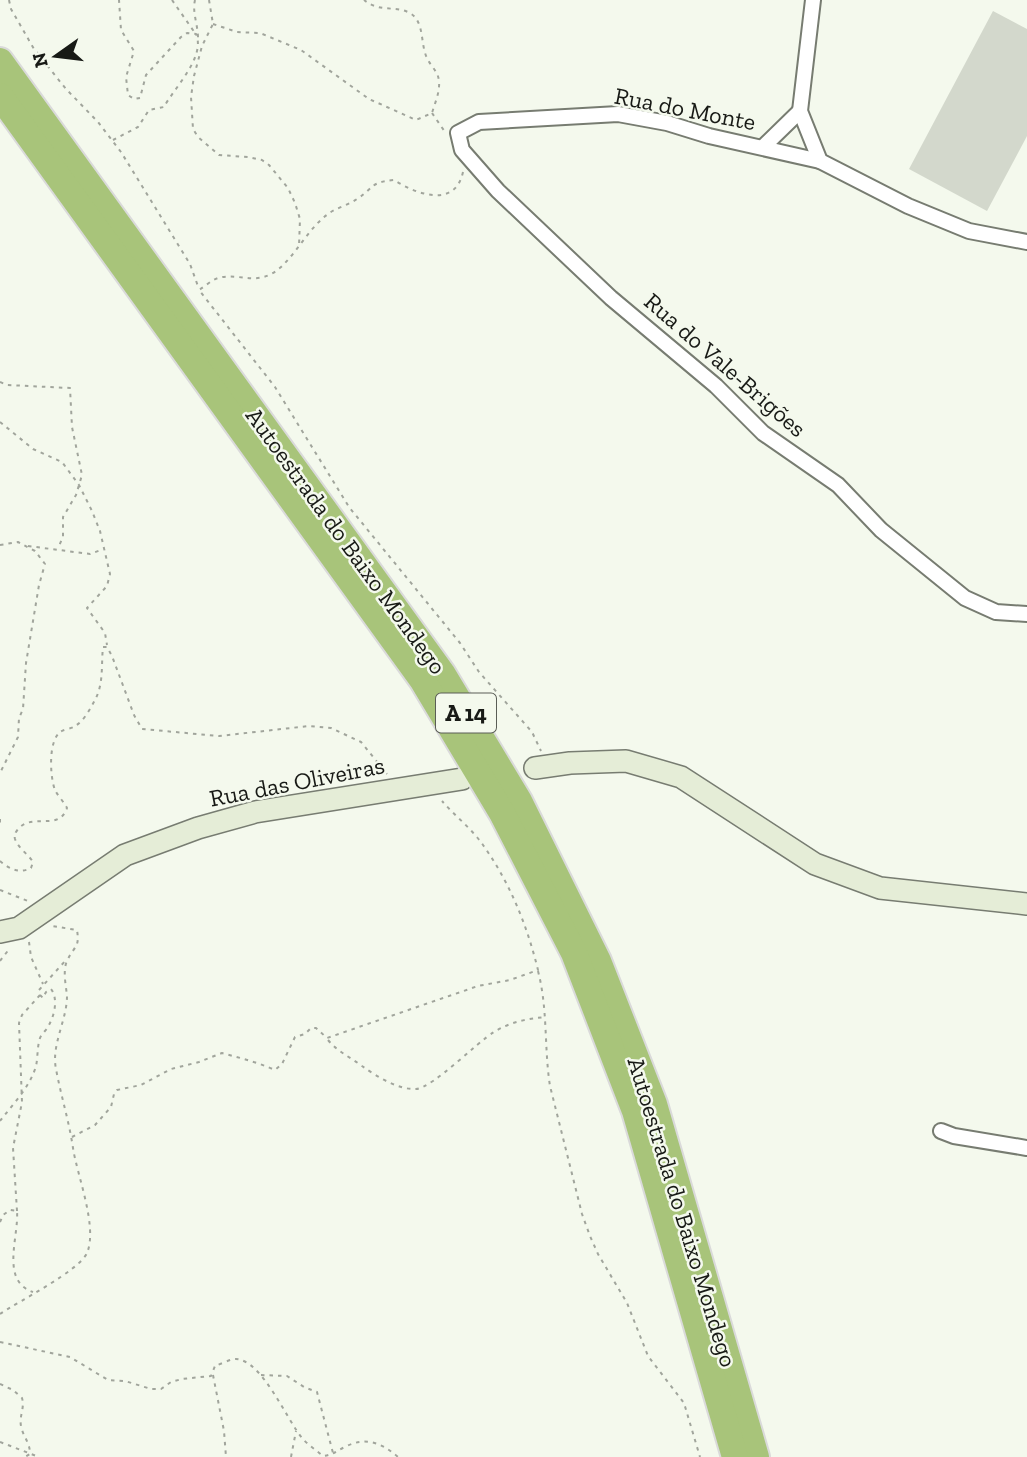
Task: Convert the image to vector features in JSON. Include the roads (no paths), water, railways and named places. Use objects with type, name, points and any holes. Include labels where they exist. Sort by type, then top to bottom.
[{"type":"highway","name":"Autoestrada do Baixo Mondego","points":[[0,61],[442,673],[519,800],[598,961],[654,1104],[756,1457]]},
{"type":"highway","name":"Autoestrada do Baixo Mondego","points":[[0,96],[423,681],[502,813],[573,953],[635,1111],[735,1457]]},
{"type":"street","points":[[813,0],[800,111],[820,161]]},
{"type":"street","points":[[763,147],[800,111]]},
{"type":"street","name":"Rua do Monte","points":[[453,135],[478,122],[618,114],[667,123],[709,136],[820,161],[908,206],[969,231],[1027,242]]},
{"type":"street","name":"Rua do Vale-Brigões","points":[[453,135],[462,150],[498,191],[611,298],[716,386],[763,433],[838,485],[881,530],[965,598],[996,612],[1027,614]]},
{"type":"street","points":[[540,767],[626,761],[681,777],[816,864],[880,888],[1027,904]]},
{"type":"street","name":"Rua das Oliveiras","points":[[0,932],[19,928],[125,855],[198,828],[255,812],[463,779]]},
{"type":"street","points":[[941,1131],[954,1136],[1027,1148]]}]
